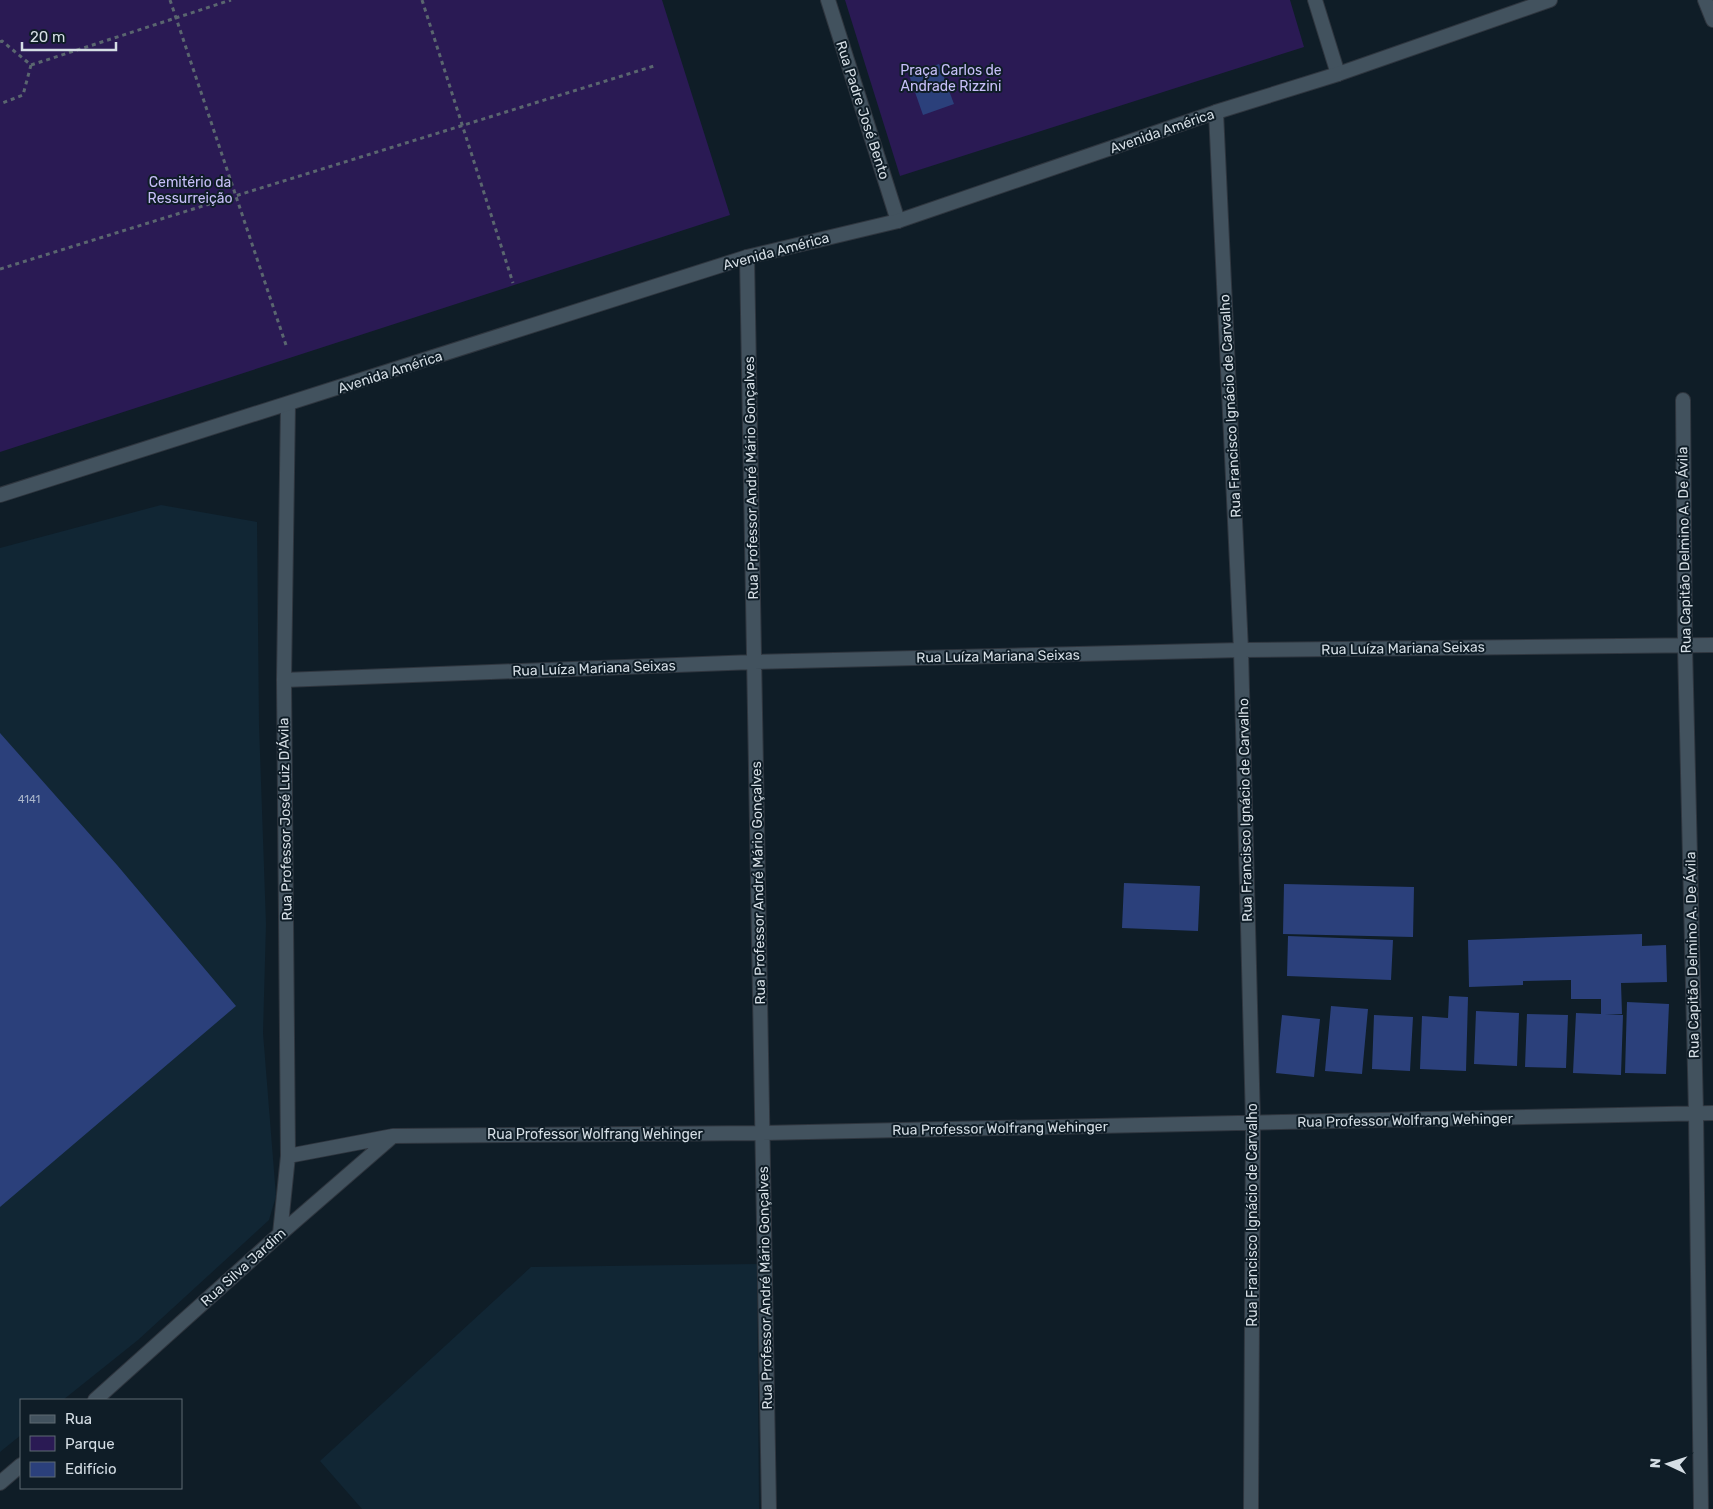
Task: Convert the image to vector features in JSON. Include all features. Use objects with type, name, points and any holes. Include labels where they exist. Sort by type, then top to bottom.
[{"type":"street","name":"Rua Padre José Bento","points":[[828,0],[898,221]]},
{"type":"street","points":[[1315,0],[1338,74]]},
{"type":"street","name":"Avenida América","points":[[0,495],[747,257],[898,221],[1216,112],[1338,74],[1550,0]]},
{"type":"street","points":[[1705,0],[1713,20]]},
{"type":"street","name":"Rua Francisco Ignácio de Carvalho","points":[[1216,112],[1241,650],[1252,1123],[1251,1509]]},
{"type":"street","name":"Rua Professor André Mário Gonçalves","points":[[747,257],[769,1509]]},
{"type":"street","name":"Rua Capitão Delmino A. De Ávila","points":[[1683,400],[1685,646],[1696,1113],[1701,1509]]},
{"type":"street","name":"Rua Professor José Luiz D'Ávila","points":[[280,1234],[288,1156],[284,680],[288,404]]},
{"type":"street","name":"Rua Luíza Mariana Seixas","points":[[284,680],[754,662],[1241,650],[1713,645]]},
{"type":"street","name":"Rua Professor Wolfrang Wehinger","points":[[288,1156],[393,1136],[762,1133],[1713,1113]]},
{"type":"street","name":"Rua Silva Jardim","points":[[96,1399],[280,1234],[393,1136]]},
{"type":"street","points":[[0,1483],[20,1466]]},
{"type":"path","points":[[170,0],[286,348]]},
{"type":"path","points":[[31,65],[231,0]]},
{"type":"path","points":[[422,0],[514,283]]},
{"type":"path","points":[[0,42],[2,41],[31,65]]},
{"type":"path","points":[[0,104],[24,95],[31,65]]},
{"type":"path","points":[[0,269],[654,66]]},
{"type":"shaded area","points":[[161,505],[257,522],[259,725],[266,924],[263,1033],[276,1196],[269,1220],[138,1340],[64,1399],[20,1399],[20,1436],[0,1452],[0,548]]},
{"type":"shaded area","points":[[757,1264],[759,1509],[362,1509],[320,1461],[531,1267]]},
{"type":"green space","name":"Cemitério da Ressurreição","points":[[0,0],[662,0],[730,215],[0,452]]},
{"type":"green space","name":"Praça Carlos de Andrade Rizzini","points":[[845,0],[1290,0],[1304,47],[900,176]]},
{"type":"building","points":[[939,64],[954,104],[923,115],[909,75]]},
{"type":"building","points":[[0,733],[117,865],[236,1006],[0,1207]]},
{"type":"building","points":[[1124,883],[1200,886],[1198,931],[1122,928]]},
{"type":"building","points":[[1284,884],[1414,887],[1413,937],[1283,934]]},
{"type":"building","points":[[1642,934],[1642,946],[1666,945],[1667,982],[1621,983],[1622,1014],[1605,1014],[1623,1015],[1621,1075],[1573,1073],[1576,1013],[1601,1014],[1601,999],[1571,999],[1571,980],[1523,981],[1523,985],[1469,987],[1468,940]]},
{"type":"building","points":[[1288,936],[1393,940],[1391,980],[1287,976]]},
{"type":"building","points":[[1449,996],[1468,997],[1466,1071],[1420,1069],[1422,1016],[1448,1018]]},
{"type":"building","points":[[1627,1002],[1669,1004],[1666,1074],[1625,1073]]},
{"type":"building","points":[[1331,1006],[1368,1009],[1362,1074],[1325,1071]]},
{"type":"building","points":[[1476,1011],[1519,1013],[1517,1066],[1474,1064]]},
{"type":"building","points":[[1527,1014],[1568,1015],[1566,1068],[1525,1067]]},
{"type":"building","points":[[1282,1015],[1320,1019],[1314,1077],[1276,1073]]},
{"type":"building","points":[[1374,1015],[1413,1017],[1410,1071],[1372,1069]]}]
